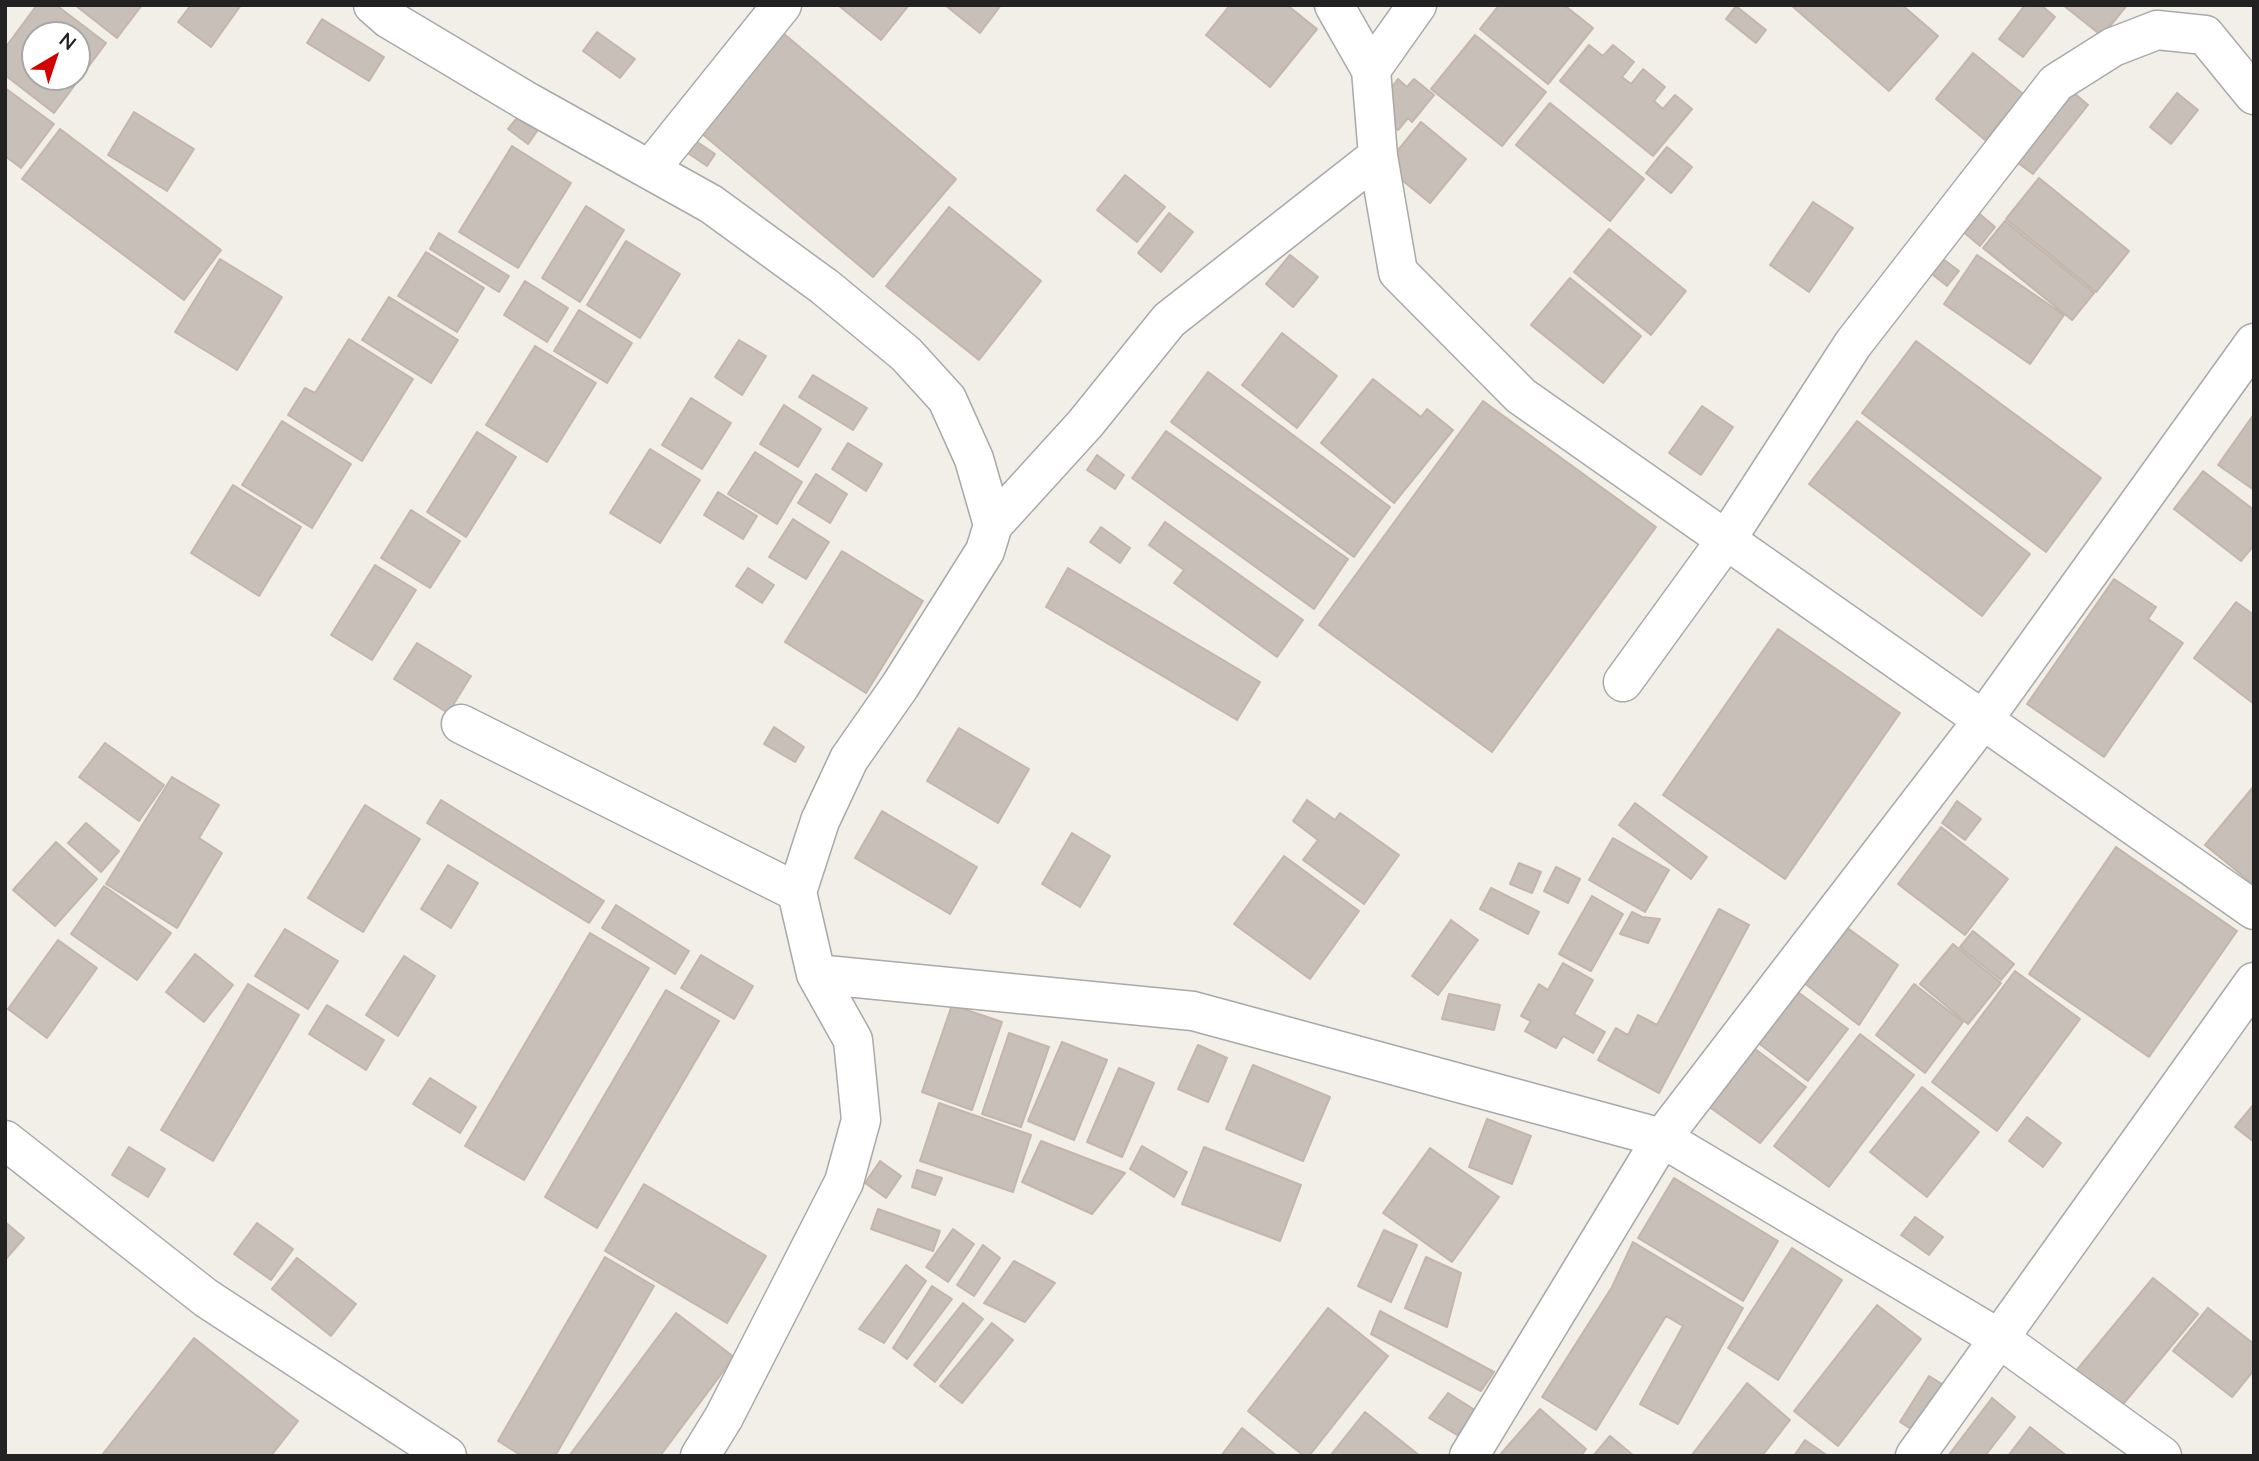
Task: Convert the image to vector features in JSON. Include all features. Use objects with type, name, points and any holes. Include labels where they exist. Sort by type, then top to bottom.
[{"type":"street","points":[[373,5],[389,19],[528,102],[651,168],[711,204],[825,288],[906,354],[947,399],[974,459],[993,525]]},
{"type":"street","points":[[651,168],[782,5]]},
{"type":"street","points":[[1334,5],[1371,70],[1378,156],[1398,272],[1521,396],[2254,910]]},
{"type":"street","points":[[1371,70],[1417,5]]},
{"type":"street","points":[[1623,682],[1726,540],[1853,344],[2056,83],[2113,47],[2157,30],[2205,35],[2254,95]]},
{"type":"street","points":[[700,1456],[723,1417],[844,1182],[861,1120],[853,1040],[816,974],[797,892],[820,821],[849,759],[900,687],[985,551],[993,525],[1085,424],[1169,320],[1378,156]]},
{"type":"street","points":[[1469,1456],[1662,1138],[1983,720],[2254,343]]},
{"type":"street","points":[[461,724],[797,892]]},
{"type":"street","points":[[816,974],[1193,1011],[1662,1138],[2000,1339],[2162,1456]]},
{"type":"street","points":[[1915,1456],[2254,982]]},
{"type":"street","points":[[5,1140],[206,1298],[447,1456]]},
{"type":"building","points":[[37,5],[56,5],[77,21],[25,21]]},
{"type":"building","points":[[75,5],[142,5],[117,38]]},
{"type":"building","points":[[191,5],[241,5],[211,47],[178,22]]},
{"type":"building","points":[[838,5],[909,5],[881,40]]},
{"type":"building","points":[[945,5],[1001,5],[980,33]]},
{"type":"building","points":[[1230,5],[1287,5],[1317,29],[1270,87],[1206,35]]},
{"type":"building","points":[[1499,5],[1564,5],[1593,28],[1548,84],[1480,29]]},
{"type":"building","points":[[1791,5],[1902,5],[1938,36],[1889,91]]},
{"type":"building","points":[[2025,5],[2041,5],[2055,17],[2023,57],[1999,39]]},
{"type":"building","points":[[2063,5],[2127,5],[2102,36]]},
{"type":"building","points":[[1736,6],[1766,30],[1756,43],[1726,19]]},
{"type":"building","points":[[322,19],[384,57],[369,81],[307,43]]},
{"type":"building","points":[[21,26],[21,87],[5,75],[5,48]]},
{"type":"building","points":[[91,32],[106,43],[91,63]]},
{"type":"building","points":[[597,32],[635,59],[620,78],[583,51]]},
{"type":"building","points":[[783,33],[956,179],[873,277],[700,132]]},
{"type":"building","points":[[1475,35],[1546,92],[1502,146],[1431,89]]},
{"type":"building","points":[[1589,45],[1603,56],[1613,45],[1634,62],[1622,77],[1631,84],[1643,69],[1665,87],[1654,101],[1663,109],[1675,95],[1692,109],[1653,156],[1560,81]]},
{"type":"building","points":[[1973,53],[2023,94],[1985,140],[1936,99]]},
{"type":"building","points":[[1398,79],[1407,87],[1414,79],[1434,95],[1412,122],[1408,118],[1398,130],[1383,118],[1394,104],[1385,96]]},
{"type":"building","points":[[2066,86],[2088,105],[2033,174],[2010,157]]},
{"type":"building","points":[[5,88],[54,124],[21,168],[5,156]]},
{"type":"building","points":[[26,91],[70,91],[54,113]]},
{"type":"building","points":[[2177,93],[2198,110],[2171,144],[2150,127]]},
{"type":"building","points":[[1550,103],[1644,179],[1610,221],[1516,145]]},
{"type":"building","points":[[134,112],[194,149],[167,191],[108,155]]},
{"type":"building","points":[[521,113],[540,127],[528,144],[508,129]]},
{"type":"building","points":[[1421,122],[1466,159],[1430,203],[1385,166]]},
{"type":"building","points":[[60,129],[221,250],[184,300],[22,179]]},
{"type":"building","points":[[690,137],[715,154],[707,166],[682,149]]},
{"type":"building","points":[[512,146],[571,183],[518,268],[459,232]]},
{"type":"building","points":[[1667,147],[1692,167],[1671,193],[1646,173]]},
{"type":"building","points":[[1125,175],[1165,207],[1137,242],[1097,210]]},
{"type":"building","points":[[2039,178],[2129,251],[2096,292],[2006,219]]},
{"type":"building","points":[[1813,202],[1853,228],[1809,292],[1770,265]]},
{"type":"building","points":[[586,206],[624,230],[580,302],[542,278]]},
{"type":"building","points":[[949,207],[1041,281],[979,360],[886,286]]},
{"type":"building","points":[[1975,210],[1995,227],[1980,246],[1960,229]]},
{"type":"building","points":[[1169,213],[1193,232],[1161,272],[1138,253]]},
{"type":"building","points":[[2005,221],[2094,293],[2072,320],[1983,248]]},
{"type":"building","points":[[1609,229],[1686,291],[1651,335],[1574,272]]},
{"type":"building","points":[[439,233],[509,276],[499,292],[430,249]]},
{"type":"building","points":[[626,241],[680,274],[640,338],[587,305]]},
{"type":"building","points":[[426,252],[484,288],[457,332],[398,296]]},
{"type":"building","points":[[1290,255],[1318,277],[1293,307],[1266,284]]},
{"type":"building","points":[[1977,255],[2064,315],[2030,364],[1944,304]]},
{"type":"building","points":[[1939,256],[1959,271],[1947,286],[1927,270]]},
{"type":"building","points":[[220,259],[282,297],[237,370],[175,332]]},
{"type":"building","points":[[1570,278],[1641,336],[1603,383],[1531,325]]},
{"type":"building","points":[[525,281],[568,308],[547,342],[504,315]]},
{"type":"building","points":[[389,297],[458,340],[431,383],[362,340]]},
{"type":"building","points":[[579,310],[632,343],[607,383],[554,351]]},
{"type":"building","points":[[1282,333],[1337,376],[1297,428],[1242,385]]},
{"type":"building","points":[[349,339],[413,379],[362,461],[288,415],[305,388],[315,393]]},
{"type":"building","points":[[739,340],[766,356],[742,395],[715,377]]},
{"type":"building","points":[[1916,341],[2101,478],[2046,552],[1862,413]]},
{"type":"building","points":[[535,346],[596,383],[547,462],[486,425]]},
{"type":"building","points":[[1208,372],[1390,507],[1354,557],[1171,422]]},
{"type":"building","points":[[813,375],[867,408],[853,430],[799,397]]},
{"type":"building","points":[[1373,379],[1421,417],[1427,409],[1453,430],[1394,503],[1321,443]]},
{"type":"building","points":[[691,398],[731,423],[702,469],[662,445]]},
{"type":"building","points":[[1483,401],[1656,527],[1492,752],[1319,625]]},
{"type":"building","points":[[784,405],[821,429],[798,467],[760,444]]},
{"type":"building","points":[[1702,406],[1733,427],[1701,475],[1669,453]]},
{"type":"building","points":[[2254,414],[2254,490],[2218,465]]},
{"type":"building","points":[[282,421],[351,464],[312,528],[242,485]]},
{"type":"building","points":[[1857,421],[2030,554],[1982,616],[1809,484]]},
{"type":"building","points":[[1166,431],[1348,559],[1314,609],[1132,478]]},
{"type":"building","points":[[477,432],[516,457],[466,537],[427,512]]},
{"type":"building","points":[[848,443],[882,464],[866,491],[832,469]]},
{"type":"building","points":[[650,449],[700,480],[660,543],[610,513]]},
{"type":"building","points":[[755,452],[802,482],[777,524],[728,494]]},
{"type":"building","points":[[1097,455],[1124,475],[1115,489],[1087,470]]},
{"type":"building","points":[[2203,471],[2254,510],[2254,545],[2241,561],[2174,509]]},
{"type":"building","points":[[816,474],[847,494],[830,523],[798,503]]},
{"type":"building","points":[[233,485],[301,527],[259,596],[191,553]]},
{"type":"building","points":[[718,492],[757,516],[743,539],[704,515]]},
{"type":"building","points":[[411,510],[460,541],[430,588],[381,558]]},
{"type":"building","points":[[793,519],[829,542],[806,579],[769,557]]},
{"type":"building","points":[[1165,522],[1303,620],[1277,657],[1174,583],[1184,570],[1149,545]]},
{"type":"building","points":[[1101,527],[1130,548],[1120,563],[1090,542]]},
{"type":"building","points":[[842,551],[923,601],[866,693],[785,642]]},
{"type":"building","points":[[375,565],[416,590],[372,660],[331,635]]},
{"type":"building","points":[[748,568],[774,585],[762,603],[736,586]]},
{"type":"building","points":[[1068,568],[1260,682],[1237,720],[1046,607]]},
{"type":"building","points":[[2114,579],[2156,607],[2148,619],[2183,643],[2104,757],[2027,704]]},
{"type":"building","points":[[2236,602],[2254,615],[2254,704],[2194,658]]},
{"type":"building","points":[[1778,629],[1900,713],[1785,879],[1663,795]]},
{"type":"building","points":[[417,643],[471,676],[448,713],[394,679]]},
{"type":"building","points":[[774,727],[804,747],[795,762],[764,744]]},
{"type":"building","points":[[959,728],[1029,769],[998,823],[927,781]]},
{"type":"building","points":[[105,743],[164,785],[139,821],[79,777]]},
{"type":"building","points":[[172,777],[219,805],[199,838],[222,853],[177,928],[106,884]]},
{"type":"building","points":[[2254,786],[2254,885],[2205,845]]},
{"type":"building","points":[[441,800],[604,901],[589,923],[427,823]]},
{"type":"building","points":[[1307,800],[1335,820],[1340,813],[1399,855],[1364,904],[1303,860],[1318,840],[1293,821]]},
{"type":"building","points":[[1957,801],[1981,819],[1965,840],[1942,823]]},
{"type":"building","points":[[1635,803],[1707,857],[1691,879],[1619,825]]},
{"type":"building","points":[[365,805],[420,839],[363,932],[308,898]]},
{"type":"building","points":[[882,811],[977,867],[950,914],[855,858]]},
{"type":"building","points":[[86,823],[119,851],[101,872],[68,843]]},
{"type":"building","points":[[1941,827],[2008,879],[1965,935],[1898,884]]},
{"type":"building","points":[[1072,833],[1110,856],[1080,907],[1042,884]]},
{"type":"building","points":[[1613,838],[1669,870],[1645,912],[1589,880]]},
{"type":"building","points":[[56,842],[97,879],[55,926],[13,890]]},
{"type":"building","points":[[2116,847],[2237,931],[2149,1057],[2029,974]]},
{"type":"building","points":[[1284,856],[1359,911],[1310,979],[1234,924]]},
{"type":"building","points":[[1519,863],[1541,872],[1532,893],[1510,884]]},
{"type":"building","points":[[448,865],[478,883],[451,928],[421,909]]},
{"type":"building","points":[[1556,867],[1580,879],[1568,903],[1544,891]]},
{"type":"building","points":[[104,886],[171,933],[137,980],[71,934]]},
{"type":"building","points":[[1491,888],[1539,912],[1528,934],[1480,909]]},
{"type":"building","points":[[1592,896],[1623,914],[1591,971],[1559,954]]},
{"type":"building","points":[[616,905],[689,951],[675,974],[602,928]]},
{"type":"building","points":[[1719,909],[1749,925],[1659,1093],[1598,1060],[1616,1028],[1628,1035],[1638,1015],[1657,1025]]},
{"type":"building","points":[[1632,912],[1642,917],[1660,919],[1648,943],[1620,934]]},
{"type":"building","points":[[1451,920],[1478,940],[1438,995],[1412,976]]},
{"type":"building","points":[[1838,921],[1898,965],[1859,1025],[1799,979]]},
{"type":"building","points":[[285,929],[338,961],[308,1009],[255,976]]},
{"type":"building","points":[[1973,931],[2014,964],[2001,980],[1960,947]]},
{"type":"building","points":[[590,933],[649,968],[524,1180],[465,1146]]},
{"type":"building","points":[[58,940],[97,968],[47,1038],[8,1009]]},
{"type":"building","points":[[1953,944],[2001,983],[1968,1024],[1920,984]]},
{"type":"building","points":[[195,954],[233,985],[204,1022],[166,992]]},
{"type":"building","points":[[701,955],[753,986],[734,1019],[681,988]]},
{"type":"building","points":[[404,956],[435,976],[398,1036],[366,1015]]},
{"type":"building","points":[[1563,963],[1593,980],[1574,1014],[1605,1032],[1593,1053],[1563,1036],[1556,1048],[1525,1031],[1531,1021],[1521,1016],[1539,984],[1548,990]]},
{"type":"building","points":[[2015,971],[2080,1019],[1997,1131],[1932,1082]]},
{"type":"building","points":[[248,984],[299,1015],[213,1161],[161,1130]]},
{"type":"building","points":[[1914,984],[1963,1022],[1925,1073],[1876,1035]]},
{"type":"building","points":[[666,990],[719,1021],[597,1228],[545,1197]]},
{"type":"building","points":[[1795,990],[1848,1029],[1808,1081],[1757,1042]]},
{"type":"building","points":[[1449,994],[1500,1005],[1494,1030],[1442,1019]]},
{"type":"building","points":[[327,1005],[384,1040],[366,1070],[309,1034]]},
{"type":"building","points":[[952,1005],[1002,1022],[972,1110],[922,1092]]},
{"type":"building","points":[[1009,1033],[1049,1047],[1021,1127],[982,1114]]},
{"type":"building","points":[[1860,1034],[1914,1075],[1829,1187],[1774,1146]]},
{"type":"building","points":[[1062,1042],[1107,1060],[1074,1140],[1028,1121]]},
{"type":"building","points":[[1198,1045],[1227,1058],[1208,1102],[1178,1089]]},
{"type":"building","points":[[1751,1046],[1806,1087],[1760,1143],[1708,1106]]},
{"type":"building","points":[[1253,1065],[1330,1097],[1303,1161],[1226,1129]]},
{"type":"building","points":[[1119,1068],[1154,1083],[1122,1157],[1087,1142]]},
{"type":"building","points":[[430,1078],[476,1107],[460,1133],[413,1104]]},
{"type":"building","points":[[1922,1087],[1979,1132],[1927,1197],[1870,1152]]},
{"type":"building","points":[[939,1103],[1031,1135],[1013,1192],[920,1161]]},
{"type":"building","points":[[2254,1104],[2254,1142],[2235,1127]]},
{"type":"building","points":[[2027,1117],[2061,1143],[2043,1167],[2009,1141]]},
{"type":"building","points":[[1487,1119],[1531,1136],[1512,1184],[1469,1167]]},
{"type":"building","points":[[1041,1141],[1125,1173],[1092,1214],[1022,1182]]},
{"type":"building","points":[[1142,1146],[1187,1172],[1174,1197],[1130,1169]]},
{"type":"building","points":[[129,1147],[165,1169],[148,1197],[112,1175]]},
{"type":"building","points":[[1204,1147],[1301,1185],[1280,1241],[1182,1204]]},
{"type":"building","points":[[1430,1148],[1499,1197],[1452,1262],[1383,1213]]},
{"type":"building","points":[[880,1161],[901,1176],[886,1198],[865,1183]]},
{"type":"building","points":[[917,1170],[942,1178],[935,1195],[912,1187]]},
{"type":"building","points":[[1674,1178],[1778,1241],[1743,1301],[1638,1238]]},
{"type":"building","points":[[644,1184],[766,1256],[727,1323],[605,1251]]},
{"type":"building","points":[[878,1209],[940,1231],[933,1251],[871,1229]]},
{"type":"building","points":[[1915,1217],[1943,1237],[1929,1255],[1901,1235]]},
{"type":"building","points":[[5,1222],[24,1238],[5,1260]]},
{"type":"building","points":[[257,1223],[293,1249],[271,1280],[234,1254]]},
{"type":"building","points":[[953,1229],[974,1244],[948,1282],[926,1267]]},
{"type":"building","points":[[1384,1230],[1417,1245],[1391,1302],[1358,1286]]},
{"type":"building","points":[[1633,1242],[1743,1308],[1678,1424],[1640,1404],[1683,1326],[1666,1316],[1596,1430],[1542,1397],[1612,1287]]},
{"type":"building","points":[[983,1245],[1000,1258],[974,1296],[957,1285]]},
{"type":"building","points":[[1792,1248],[1842,1280],[1778,1380],[1728,1348]]},
{"type":"building","points":[[605,1257],[654,1286],[555,1456],[522,1456],[498,1441]]},
{"type":"building","points":[[1426,1257],[1461,1273],[1447,1327],[1405,1308]]},
{"type":"building","points":[[297,1258],[356,1304],[331,1336],[272,1289]]},
{"type":"building","points":[[1014,1261],[1055,1283],[1025,1322],[984,1303]]},
{"type":"building","points":[[906,1265],[926,1281],[884,1343],[859,1329]]},
{"type":"building","points":[[2153,1278],[2198,1314],[2100,1432],[2056,1395]]},
{"type":"building","points":[[932,1286],[952,1299],[907,1359],[893,1348]]},
{"type":"building","points":[[963,1303],[983,1319],[935,1382],[914,1365]]},
{"type":"building","points":[[1877,1305],[1921,1339],[1838,1446],[1794,1411]]},
{"type":"building","points":[[1328,1308],[1388,1356],[1309,1456],[1304,1456],[1248,1411]]},
{"type":"building","points":[[2208,1308],[2254,1344],[2254,1370],[2232,1397],[2173,1351]]},
{"type":"building","points":[[1380,1311],[1494,1372],[1481,1391],[1371,1334]]},
{"type":"building","points":[[676,1313],[734,1357],[660,1456],[569,1456]]},
{"type":"building","points":[[992,1323],[1013,1340],[962,1403],[940,1386]]},
{"type":"building","points":[[194,1338],[298,1421],[271,1456],[102,1455]]},
{"type":"building","points":[[1929,1376],[1955,1392],[1925,1438],[1900,1422]]},
{"type":"building","points":[[1747,1383],[1790,1420],[1762,1456],[1691,1456]]},
{"type":"building","points":[[1448,1393],[1478,1412],[1457,1435],[1429,1418]]},
{"type":"building","points":[[1992,1398],[2015,1417],[1985,1456],[1948,1456]]},
{"type":"building","points":[[1540,1409],[1586,1449],[1581,1456],[1499,1456]]},
{"type":"building","points":[[1365,1412],[1420,1456],[1330,1456]]},
{"type":"building","points":[[2030,1427],[2067,1456],[2008,1456]]},
{"type":"building","points":[[1242,1428],[1277,1456],[1221,1456]]},
{"type":"building","points":[[1610,1436],[1634,1456],[1593,1456]]},
{"type":"building","points":[[1805,1440],[1828,1456],[1794,1456]]}]
